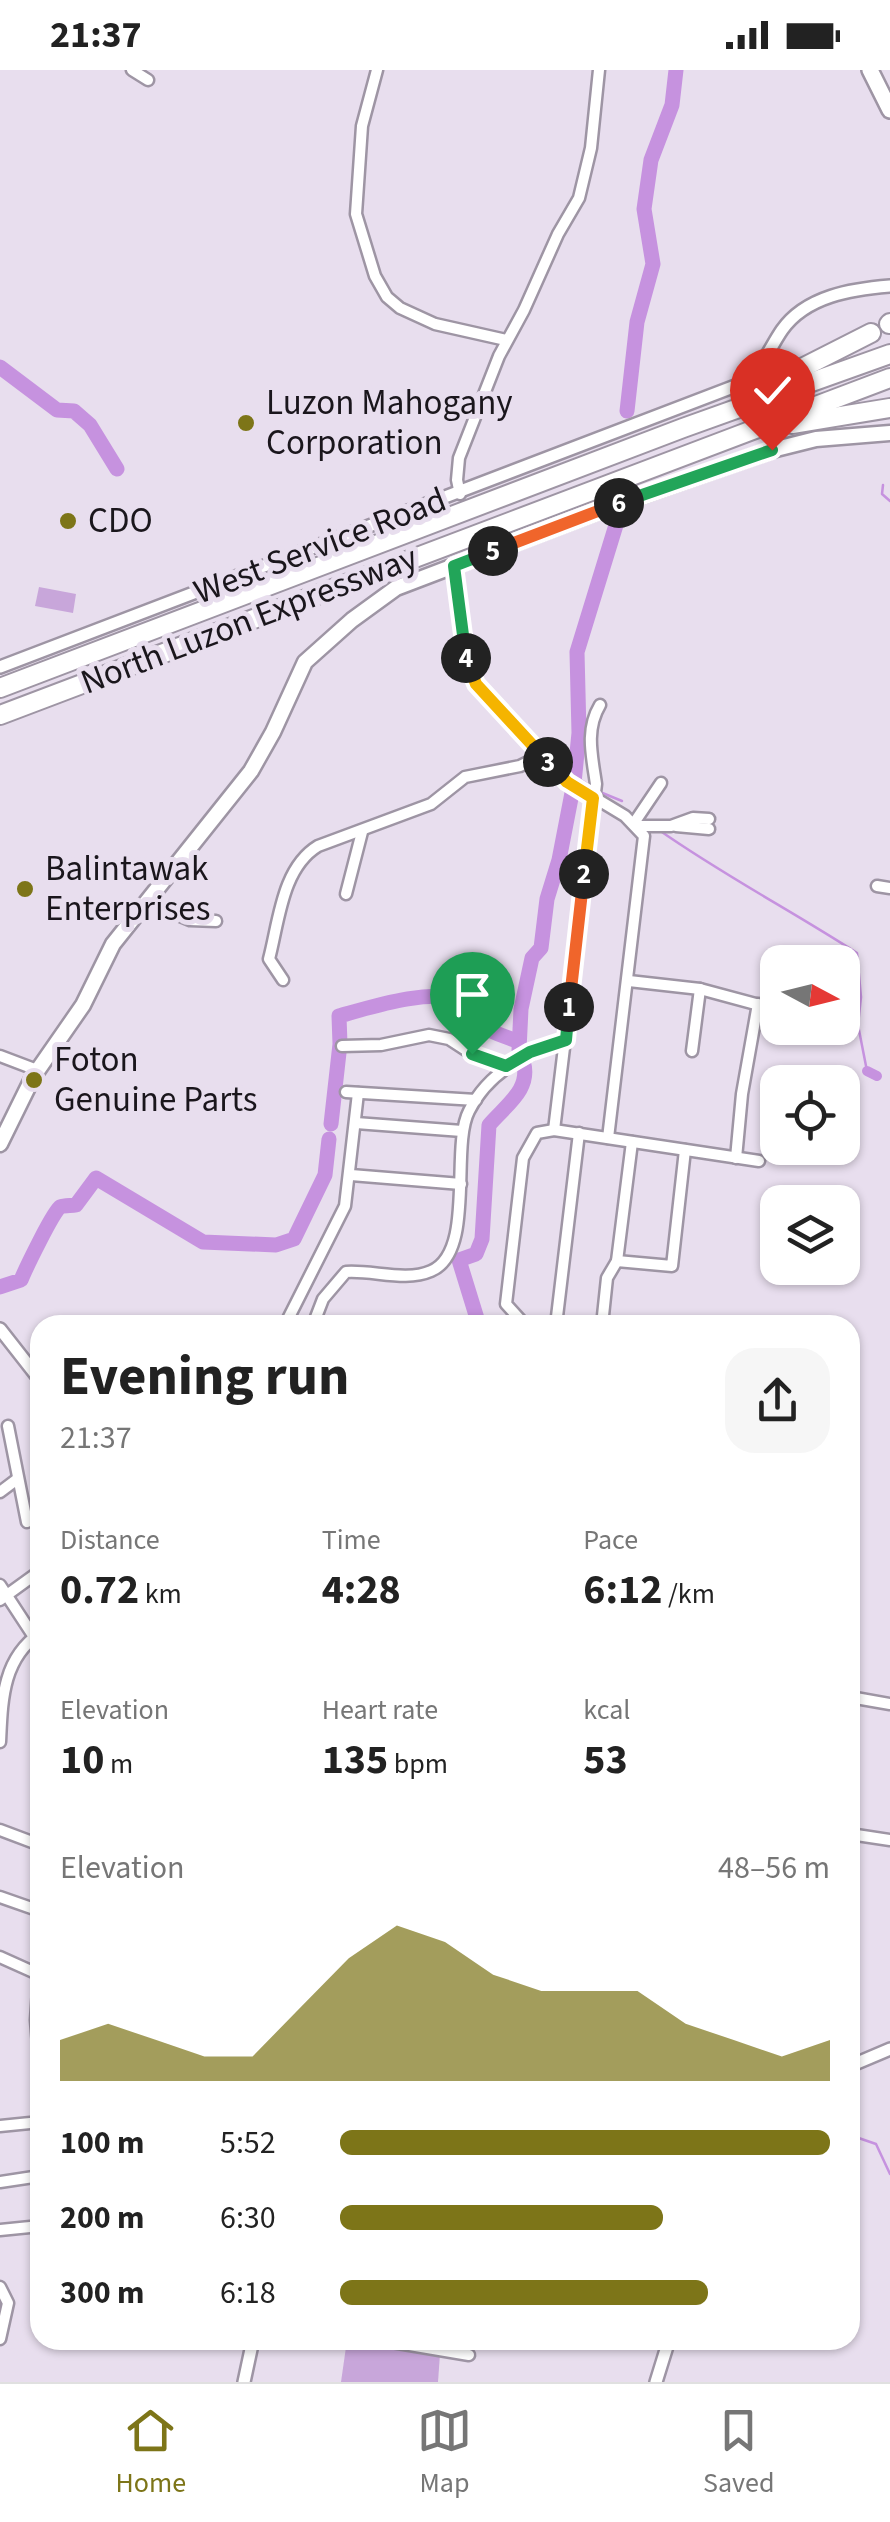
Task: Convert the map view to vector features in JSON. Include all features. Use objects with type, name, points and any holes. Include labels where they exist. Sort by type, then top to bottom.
[{"type":"highway","points":[[683,428],[872,333]]},
{"type":"highway","name":"North Luzon Expressway","points":[[0,688],[683,428],[890,354]]},
{"type":"highway","name":"North Luzon Expressway","points":[[0,714],[890,378]]},
{"type":"highway","points":[[725,440],[822,418],[890,408]]},
{"type":"main road","points":[[870,70],[890,110]]},
{"type":"main road","points":[[0,1144],[37,1070],[83,1005],[113,944],[251,771],[273,732],[299,670],[319,647],[396,588],[606,508],[772,450],[816,440],[890,433]]},
{"type":"street","points":[[132,70],[148,80]]},
{"type":"street","points":[[377,70],[362,126],[356,214],[375,276],[387,298],[400,308],[435,324],[506,340]]},
{"type":"street","points":[[460,494],[459,458],[506,340],[579,198],[591,148],[599,70]]},
{"type":"street","name":"West Service Road","points":[[0,667],[738,385],[754,376],[783,329],[805,310],[848,290],[890,286]]},
{"type":"street","points":[[454,566],[469,671],[476,684],[567,782],[636,824],[676,826],[693,818],[709,824]]},
{"type":"street","points":[[554,1130],[596,784],[590,732],[600,705]]},
{"type":"street","points":[[282,980],[269,959],[290,878],[298,863],[318,846],[432,804],[466,777],[520,766],[542,755]]},
{"type":"street","points":[[636,824],[661,784]]},
{"type":"street","points":[[608,1138],[645,842],[636,824]]},
{"type":"street","points":[[346,894],[362,832]]},
{"type":"street","points":[[877,886],[890,888]]},
{"type":"street","points":[[147,902],[190,920],[216,921]]},
{"type":"street","points":[[628,980],[700,989],[758,1004],[742,1094],[736,1158]]},
{"type":"street","points":[[692,1051],[700,989]]},
{"type":"street","points":[[342,1046],[381,1045],[430,1035],[506,1066]]},
{"type":"street","points":[[314,1315],[322,1298],[346,1272],[426,1273],[442,1264],[460,1215],[462,1131],[476,1100],[506,1066],[530,1052],[566,1040]]},
{"type":"street","points":[[0,1056],[37,1070]]},
{"type":"street","points":[[290,1315],[345,1206],[356,1124],[352,1092],[476,1100]]},
{"type":"street","points":[[356,1124],[462,1131]]},
{"type":"street","points":[[516,1315],[506,1304],[522,1158],[537,1134],[554,1130],[759,1162]]},
{"type":"street","points":[[557,1315],[579,1134]]},
{"type":"street","points":[[603,1315],[607,1278],[617,1261],[632,1142]]},
{"type":"street","points":[[617,1261],[672,1266],[686,1150]]},
{"type":"street","points":[[352,1175],[461,1184]]},
{"type":"street","points":[[0,1329],[30,1367]]},
{"type":"street","points":[[8,1426],[27,1522]]},
{"type":"street","points":[[0,1492],[16,1480]]},
{"type":"street","points":[[30,1578],[2,1593],[30,1627]]},
{"type":"street","points":[[0,1742],[5,1680],[30,1645]]},
{"type":"street","points":[[860,1699],[890,1704]]},
{"type":"street","points":[[0,1830],[30,1842]]},
{"type":"street","points":[[860,1836],[890,1840]]},
{"type":"street","points":[[0,1897],[30,1908]]},
{"type":"street","points":[[0,1957],[30,1971]]},
{"type":"street","points":[[860,2062],[890,2049]]},
{"type":"street","points":[[0,2123],[30,2122]]},
{"type":"street","points":[[0,2182],[30,2178]]},
{"type":"street","points":[[0,2230],[30,2227]]},
{"type":"street","points":[[0,2287],[8,2303],[0,2339]]},
{"type":"street","points":[[244,2382],[251,2350]]},
{"type":"street","points":[[439,2350],[469,2355]]},
{"type":"street","points":[[656,2382],[666,2350]]},
{"type":"shaded area","points":[[39,587],[76,594],[73,613],[35,606]]},
{"type":"shaded area","points":[[346,2350],[440,2354],[438,2382],[341,2382]]},
{"type":"waterway","points":[[627,411],[637,322],[653,264],[644,209],[651,160],[672,105],[676,70]]},
{"type":"waterway","points":[[0,367],[57,410],[74,411],[90,425],[117,469]]},
{"type":"waterway","points":[[883,485],[882,494],[890,501]]},
{"type":"waterway","points":[[574,783],[579,733],[577,652],[620,512]]},
{"type":"waterway","points":[[576,777],[592,787]]},
{"type":"waterway","points":[[600,792],[622,801]]},
{"type":"waterway","points":[[519,1050],[521,1009],[532,958],[541,948],[547,899],[572,793]]},
{"type":"waterway","points":[[659,830],[857,953],[861,997],[858,1025],[867,1071]]},
{"type":"waterway","points":[[331,1124],[340,1044],[339,1016],[402,1000],[451,997],[466,1000],[485,1028],[517,1041]]},
{"type":"waterway","points":[[476,1315],[459,1260],[476,1254],[482,1239],[489,1125],[521,1088],[523,1061]]},
{"type":"waterway","points":[[867,1071],[877,1076]]},
{"type":"waterway","points":[[0,1287],[21,1280],[57,1211],[62,1206],[76,1205],[96,1178],[203,1242],[276,1245],[294,1239],[325,1175],[329,1139]]},
{"type":"waterway","points":[[860,2138],[876,2144],[890,2174]]},
{"type":"place","name":"Luzon Mahogany Corporation","points":[[246,423]]},
{"type":"place","name":"CDO","points":[[68,521]]},
{"type":"place","name":"Balintawak Enterprises","points":[[25,889]]},
{"type":"place","name":"Foton Genuine Parts","points":[[34,1080]]},
{"type":"route","points":[[472,1054],[506,1066],[530,1052],[566,1040],[593,798],[567,782],[476,684],[467,666],[454,566],[772,450]]}]
